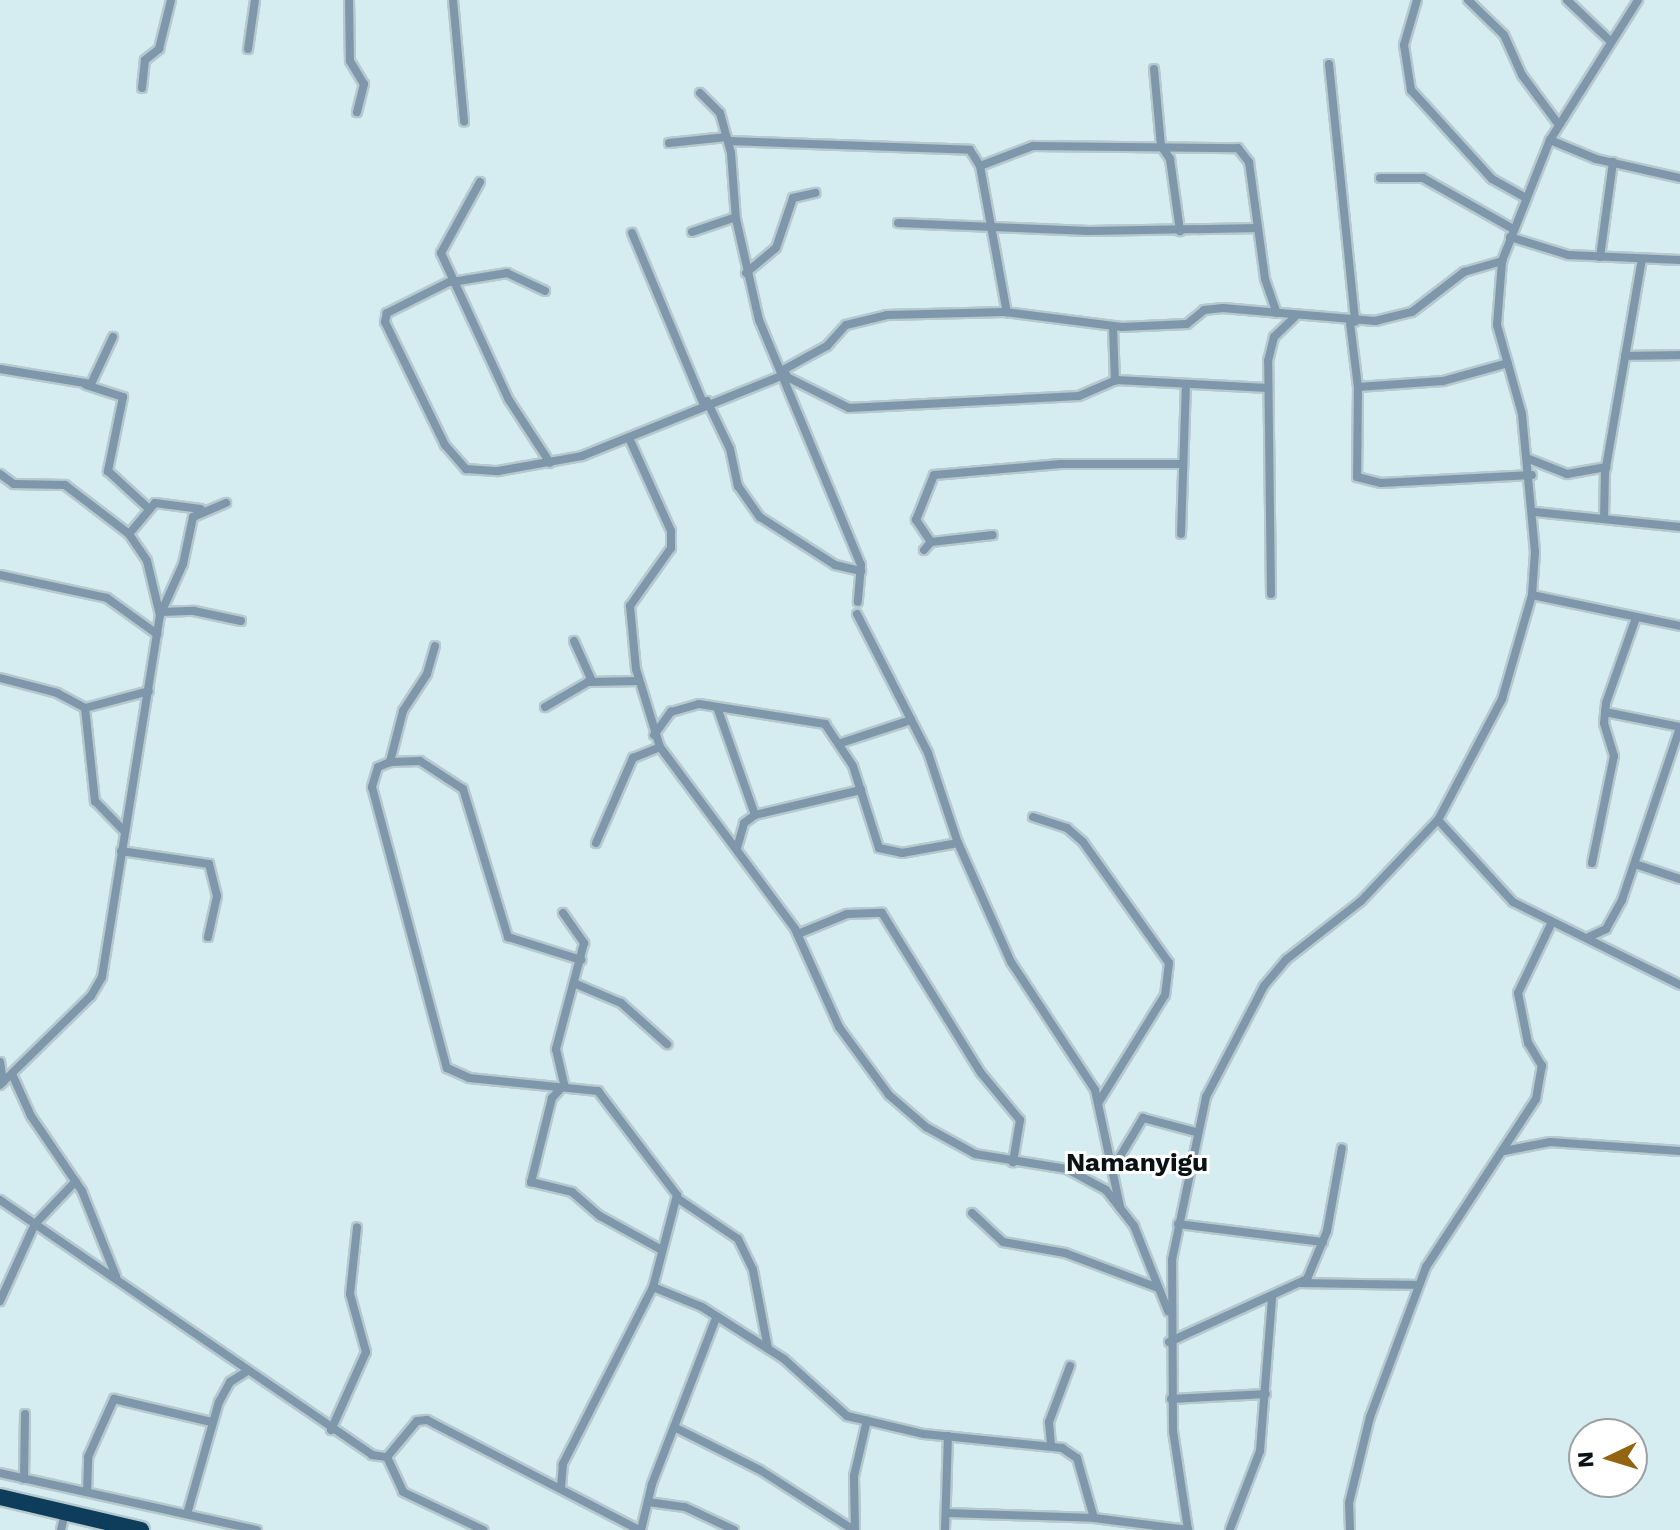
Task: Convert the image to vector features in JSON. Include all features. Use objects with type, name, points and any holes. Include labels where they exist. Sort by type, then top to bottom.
[{"type":"highway","points":[[0,1497],[141,1530]]},
{"type":"street","points":[[142,88],[145,60],[159,49],[171,0]]},
{"type":"street","points":[[248,49],[255,0]]},
{"type":"street","points":[[349,0],[350,61],[364,84],[357,112]]},
{"type":"street","points":[[453,0],[464,122]]},
{"type":"street","points":[[1417,0],[1404,45],[1411,90],[1492,179],[1525,197]]},
{"type":"street","points":[[1468,0],[1504,35],[1522,75],[1559,125]]},
{"type":"street","points":[[1567,0],[1610,41]]},
{"type":"street","points":[[947,1513],[1094,1518],[1130,1527],[1188,1530],[1171,1399],[1169,1342],[1178,1224],[1196,1132],[1219,1065],[1264,986],[1287,959],[1361,901],[1438,820],[1502,699],[1532,595],[1535,512],[1529,459],[1497,325],[1502,261],[1550,140],[1638,0]]},
{"type":"street","points":[[1329,64],[1358,387],[1355,469],[1361,480],[1532,475]]},
{"type":"street","points":[[1154,69],[1160,87],[1161,146],[1170,159],[1180,231]]},
{"type":"street","points":[[700,93],[720,113],[727,139],[746,273],[759,320],[785,374],[861,571],[858,602]]},
{"type":"street","points":[[669,143],[727,139],[964,149],[980,166],[1007,313]]},
{"type":"street","points":[[1550,140],[1613,162],[1680,178]]},
{"type":"street","points":[[980,166],[1033,146],[1238,148],[1249,162],[1267,292],[1277,313]]},
{"type":"street","points":[[1600,257],[1613,162]]},
{"type":"street","points":[[1380,178],[1423,178],[1511,233],[1548,251],[1600,257],[1680,260]]},
{"type":"street","points":[[480,182],[443,244],[452,282],[481,329],[509,400],[550,463]]},
{"type":"street","points":[[746,273],[776,248],[793,198],[815,193]]},
{"type":"street","points":[[692,232],[736,217]]},
{"type":"street","points":[[898,223],[1180,231],[1258,228]]},
{"type":"street","points":[[632,233],[705,402],[730,449],[738,486],[760,517],[835,565],[861,571]]},
{"type":"street","points":[[1604,519],[1606,467],[1642,259]]},
{"type":"street","points":[[545,291],[507,273],[452,282],[385,317],[445,445],[457,462],[477,472],[550,463],[629,438],[705,402],[785,374],[827,346],[853,321],[1007,313],[1113,327],[1187,324],[1209,309],[1277,313],[1353,323],[1412,312],[1464,272],[1502,261]]},
{"type":"street","points":[[1271,594],[1268,388],[1274,337],[1295,317]]},
{"type":"street","points":[[1113,327],[1115,381]]},
{"type":"street","points":[[86,385],[99,375],[113,337]]},
{"type":"street","points":[[1625,356],[1680,355]]},
{"type":"street","points":[[1358,387],[1443,381],[1508,363]]},
{"type":"street","points":[[0,369],[86,385],[123,397],[108,471],[147,507]]},
{"type":"street","points":[[785,374],[849,408],[1079,396],[1115,381],[1268,388]]},
{"type":"street","points":[[1181,534],[1180,464],[1186,384]]},
{"type":"street","points":[[629,438],[668,518],[672,540],[630,606],[639,681],[660,747],[798,934],[839,1027],[889,1095],[949,1142],[1013,1162],[1090,1178],[1121,1208]]},
{"type":"street","points":[[1529,459],[1567,474],[1606,467]]},
{"type":"street","points":[[931,542],[916,520],[934,475],[1061,464],[1180,464]]},
{"type":"street","points":[[0,474],[14,484],[65,485],[129,534],[147,561],[161,613]]},
{"type":"street","points":[[129,534],[147,507],[162,503],[201,509],[226,503]]},
{"type":"street","points":[[2,1084],[98,986],[161,613],[201,509]]},
{"type":"street","points":[[1535,512],[1680,527]]},
{"type":"street","points":[[924,550],[931,542],[993,535]]},
{"type":"street","points":[[0,575],[107,598],[157,634]]},
{"type":"street","points":[[1532,595],[1680,626]]},
{"type":"street","points":[[161,613],[214,613],[241,621]]},
{"type":"street","points":[[857,614],[911,720],[958,843],[1011,962],[1073,1048],[1099,1102],[1121,1208],[1170,1316]]},
{"type":"street","points":[[1592,863],[1614,756],[1605,712],[1636,618]]},
{"type":"street","points":[[574,641],[592,681]]},
{"type":"street","points":[[435,646],[427,674],[403,711],[390,762],[374,775],[373,794],[447,1068],[469,1078],[564,1085],[604,1097],[672,1182],[677,1198],[660,1249],[653,1287],[563,1464],[561,1489]]},
{"type":"street","points":[[0,678],[57,693],[85,708],[149,691]]},
{"type":"street","points":[[545,707],[592,681],[639,681]]},
{"type":"street","points":[[654,735],[678,708],[717,707],[825,724],[841,743],[861,790],[879,848],[902,853],[958,843]]},
{"type":"street","points":[[717,707],[755,815]]},
{"type":"street","points":[[85,708],[95,801],[125,832]]},
{"type":"street","points":[[1589,937],[1606,929],[1635,864],[1680,727],[1605,712]]},
{"type":"street","points":[[841,743],[911,720]]},
{"type":"street","points":[[596,843],[633,758],[660,747]]},
{"type":"street","points":[[390,762],[420,761],[463,789],[508,937],[581,960]]},
{"type":"street","points":[[737,849],[744,823],[755,815],[861,790]]},
{"type":"street","points":[[1033,817],[1067,828],[1083,842],[1169,963],[1165,995],[1099,1102]]},
{"type":"street","points":[[1438,820],[1513,902],[1589,937],[1680,985]]},
{"type":"street","points":[[121,851],[209,864],[217,896],[208,937]]},
{"type":"street","points":[[1635,864],[1680,879]]},
{"type":"street","points":[[563,913],[583,936],[576,984],[554,1062],[564,1085]]},
{"type":"street","points":[[798,934],[847,914],[882,913],[981,1073],[1020,1120],[1013,1162]]},
{"type":"street","points":[[1350,1530],[1349,1503],[1370,1417],[1418,1285],[1536,1099],[1542,1070],[1522,1024],[1518,993],[1552,922]]},
{"type":"street","points":[[576,984],[621,1003],[667,1044]]},
{"type":"street","points":[[0,1062],[2,1084]]},
{"type":"street","points":[[12,1074],[31,1116],[76,1181],[116,1277]]},
{"type":"street","points":[[564,1085],[552,1098],[531,1182],[572,1192],[600,1216],[660,1249]]},
{"type":"street","points":[[1114,1166],[1143,1118],[1196,1132]]},
{"type":"street","points":[[1504,1151],[1550,1142],[1680,1151]]},
{"type":"street","points":[[1301,1283],[1323,1242],[1342,1148]]},
{"type":"street","points":[[0,1301],[35,1224],[76,1181]]},
{"type":"street","points":[[677,1198],[738,1239],[753,1270],[768,1349]]},
{"type":"street","points":[[0,1200],[116,1277],[331,1430],[372,1455],[387,1457]]},
{"type":"street","points":[[972,1213],[1003,1242],[1065,1253],[1158,1288]]},
{"type":"street","points":[[1178,1224],[1323,1242]]},
{"type":"street","points":[[331,1430],[366,1352],[350,1294],[357,1227]]},
{"type":"street","points":[[1169,1342],[1301,1283],[1418,1285]]},
{"type":"street","points":[[653,1287],[702,1307],[715,1321],[768,1349],[847,1416],[948,1436],[1051,1445],[1077,1458],[1094,1518]]},
{"type":"street","points":[[1230,1529],[1260,1451],[1272,1298]]},
{"type":"street","points":[[387,1457],[417,1421],[427,1420],[640,1530],[715,1321]]},
{"type":"street","points":[[1051,1445],[1049,1422],[1070,1366]]},
{"type":"street","points":[[187,1514],[211,1422],[230,1382],[246,1372]]},
{"type":"street","points":[[1171,1399],[1266,1394]]},
{"type":"street","points":[[87,1492],[88,1457],[114,1399],[211,1422]]},
{"type":"street","points":[[24,1479],[25,1414]]},
{"type":"street","points":[[855,1530],[854,1476],[867,1420]]},
{"type":"street","points":[[676,1428],[760,1470],[855,1530]]},
{"type":"street","points":[[945,1530],[948,1436]]},
{"type":"street","points":[[387,1457],[403,1492],[483,1530]]},
{"type":"street","points":[[0,1473],[257,1530]]},
{"type":"street","points":[[648,1502],[685,1507],[734,1530]]},
{"type":"street","points":[[61,1530],[65,1513]]},
{"type":"district","name":"Namanyigu","points":[[1137,1163]]}]
